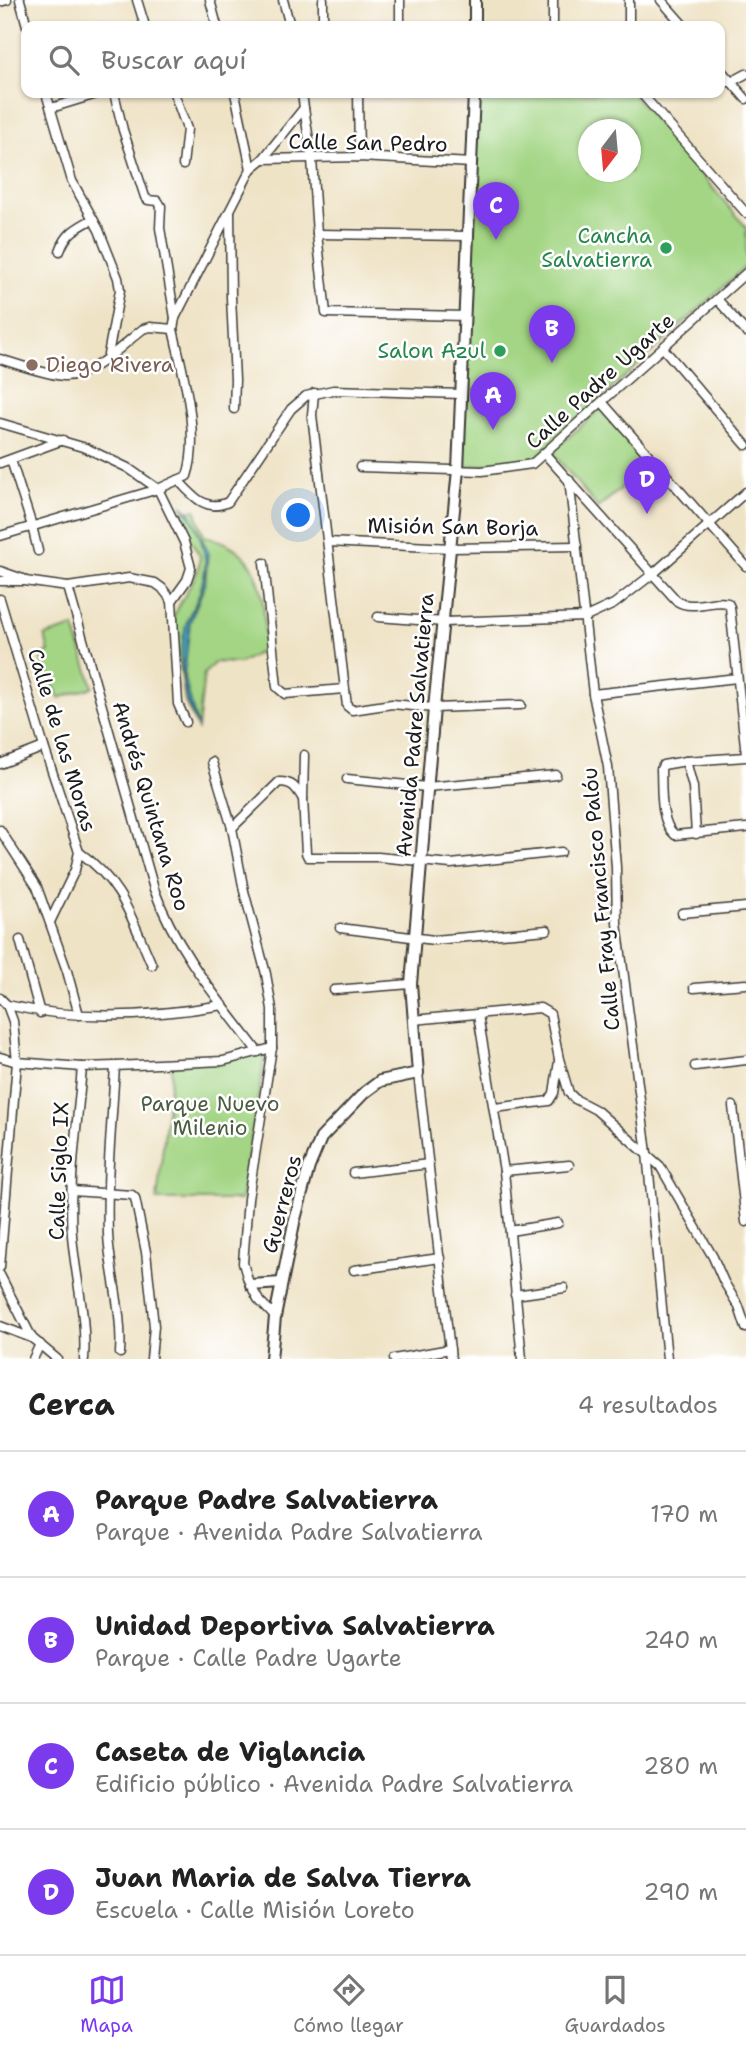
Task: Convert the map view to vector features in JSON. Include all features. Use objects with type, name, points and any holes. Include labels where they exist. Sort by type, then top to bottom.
[{"type":"main road","points":[[475,0],[475,21]]},
{"type":"main road","name":"Avenida Padre Salvatierra","points":[[418,1073],[411,984],[434,708],[458,470],[474,98]]},
{"type":"main road","name":"Guerreros","points":[[271,1359],[281,1283],[297,1212],[309,1167],[321,1138],[364,1093],[380,1081],[418,1073]]},
{"type":"main road","points":[[251,1285],[281,1283]]},
{"type":"street","points":[[0,2],[7,0]]},
{"type":"street","points":[[20,0],[26,21]]},
{"type":"street","points":[[137,0],[143,21]]},
{"type":"street","points":[[210,0],[216,21]]},
{"type":"street","points":[[283,0],[289,21]]},
{"type":"street","points":[[323,0],[323,21]]},
{"type":"street","points":[[400,0],[400,21]]},
{"type":"street","points":[[553,0],[553,21]]},
{"type":"street","points":[[629,0],[629,21]]},
{"type":"street","points":[[661,0],[680,21]]},
{"type":"street","points":[[725,82],[731,82],[746,74]]},
{"type":"street","points":[[725,75],[746,99]]},
{"type":"street","points":[[48,98],[72,181],[111,258],[120,290],[107,360]]},
{"type":"street","points":[[51,108],[84,98]]},
{"type":"street","points":[[115,98],[145,197],[158,201],[162,206],[160,228],[175,318]]},
{"type":"street","points":[[176,98],[187,130],[183,165]]},
{"type":"street","points":[[236,98],[251,169]]},
{"type":"street","points":[[303,98],[312,159],[324,310],[329,314],[465,316]]},
{"type":"street","points":[[358,98],[359,157]]},
{"type":"street","points":[[645,98],[746,214]]},
{"type":"street","points":[[0,536],[159,489],[187,476],[191,466],[191,428],[173,329],[175,318],[251,169],[263,159],[304,108]]},
{"type":"street","name":"Calle San Pedro","points":[[263,159],[359,157],[472,163]]},
{"type":"street","points":[[230,209],[235,380],[233,409]]},
{"type":"street","points":[[60,251],[64,238],[72,230],[93,219]]},
{"type":"street","points":[[317,234],[469,236]]},
{"type":"street","name":"Calle Padre Ugarte","points":[[360,467],[482,471],[532,464],[746,273]]},
{"type":"street","points":[[717,299],[746,332]]},
{"type":"street","points":[[0,359],[63,376],[74,375],[107,360],[143,329],[173,329]]},
{"type":"street","points":[[663,348],[746,445]]},
{"type":"street","points":[[178,480],[196,500],[208,506],[219,507],[228,502],[291,409],[314,393],[333,390],[461,394]]},
{"type":"street","points":[[314,393],[312,415],[347,706],[352,710],[391,704],[434,708],[521,705]]},
{"type":"street","points":[[602,402],[746,566]]},
{"type":"street","points":[[0,423],[63,440],[118,463],[159,489],[184,542],[191,568],[187,580],[172,601]]},
{"type":"street","points":[[0,463],[63,440]]},
{"type":"street","points":[[545,454],[677,601],[691,606],[722,601],[728,603],[746,756],[663,765],[664,813],[670,832],[675,835],[746,828]]},
{"type":"street","points":[[11,460],[38,551]]},
{"type":"street","name":"Calle Fray Francisco Palóu","points":[[569,479],[593,694],[608,767],[616,866],[614,882],[617,923],[647,1153],[667,1359]]},
{"type":"street","points":[[379,617],[444,622],[586,617],[614,604],[654,573],[746,492]]},
{"type":"street","name":"Misión San Borja","points":[[328,542],[451,548],[577,545]]},
{"type":"street","points":[[264,563],[277,687],[285,694],[344,689]]},
{"type":"street","points":[[0,570],[26,580],[68,587],[129,578],[148,580],[162,588],[172,601],[178,704],[186,722]]},
{"type":"street","points":[[0,581],[26,580]]},
{"type":"street","name":"Andrés Quintana Roo","points":[[68,587],[164,918],[175,939],[258,1052]]},
{"type":"street","name":"Calle de las Moras","points":[[0,599],[44,747],[79,852]]},
{"type":"street","points":[[593,694],[737,678]]},
{"type":"street","points":[[0,764],[44,747]]},
{"type":"street","points":[[304,755],[303,799],[306,853],[309,857],[378,857],[451,864],[561,852]]},
{"type":"street","points":[[686,761],[693,787],[696,834]]},
{"type":"street","points":[[212,762],[232,828],[272,1009],[272,1048],[248,1199],[243,1263],[258,1299],[275,1317]]},
{"type":"street","points":[[347,779],[427,787],[556,775]]},
{"type":"street","points":[[232,828],[279,782],[294,785],[303,799]]},
{"type":"street","points":[[0,830],[37,887],[79,1015]]},
{"type":"street","points":[[50,922],[75,870],[79,852],[118,889],[152,965]]},
{"type":"street","points":[[682,913],[746,907]]},
{"type":"street","points":[[340,928],[434,940],[547,930]]},
{"type":"street","points":[[20,940],[40,1013]]},
{"type":"street","points":[[334,990],[411,984]]},
{"type":"street","points":[[694,988],[746,984]]},
{"type":"street","points":[[0,998],[7,1005],[13,1021],[17,1062],[0,1267]]},
{"type":"street","points":[[7,1005],[40,1013],[134,1015],[223,1005]]},
{"type":"street","points":[[413,1020],[540,1008],[546,1010],[553,1020],[559,1059],[569,1093],[596,1110],[660,1166],[742,1306],[746,1328]]},
{"type":"street","points":[[478,1015],[504,1171],[522,1359]]},
{"type":"street","points":[[0,1056],[17,1062],[82,1067],[223,1060],[272,1048]]},
{"type":"street","points":[[495,1108],[549,1101],[554,1093],[559,1059]]},
{"type":"street","points":[[695,1066],[746,1060]]},
{"type":"street","points":[[115,1066],[108,1237],[122,1329],[120,1353]]},
{"type":"street","name":"Calle Siglo IX","points":[[82,1067],[72,1191],[72,1234],[83,1310],[83,1359]]},
{"type":"street","name":"Avenida Padre Salvatierra","points":[[418,1073],[451,1354]]},
{"type":"street","points":[[733,1106],[746,1222]]},
{"type":"street","points":[[353,1173],[429,1164]]},
{"type":"street","points":[[504,1171],[569,1165]]},
{"type":"street","points":[[72,1191],[132,1195],[137,1202],[154,1326],[151,1359]]},
{"type":"street","points":[[510,1231],[558,1223]]},
{"type":"street","points":[[354,1270],[440,1258]]},
{"type":"street","points":[[0,1275],[32,1338]]},
{"type":"street","points":[[515,1295],[564,1288]]},
{"type":"street","points":[[0,1326],[32,1338],[57,1359]]},
{"type":"street","points":[[33,1359],[40,1345]]},
{"type":"street","points":[[394,1359],[451,1354]]},
{"type":"green space","points":[[479,98],[636,98],[746,227],[746,266],[532,461],[460,467]]},
{"type":"green space","points":[[601,408],[648,465],[598,508],[552,452]]},
{"type":"green space","points":[[195,509],[204,536],[224,542],[240,552],[257,578],[264,611],[265,649],[240,663],[215,662],[204,674],[198,729],[185,702],[173,617],[198,571],[200,556],[180,513]]},
{"type":"green space","points":[[74,627],[93,687],[59,698],[40,656],[49,652],[45,636]]},
{"type":"green space","name":"Parque Nuevo Milenio","points":[[266,1049],[241,1200],[157,1200],[172,1066]]},
{"type":"water","points":[[182,505],[189,511],[208,552],[205,584],[190,622],[184,676],[198,729],[185,691],[182,652],[187,621],[199,595],[205,562],[197,530]]},
{"type":"place","name":"Caseta de Viglancia","points":[[496,240]]},
{"type":"place","name":"Cancha Salvatierra","points":[[666,248]]},
{"type":"place","name":"Salon Azul","points":[[500,351]]},
{"type":"place","name":"Unidad Deportiva Salvatierra","points":[[552,363]]},
{"type":"place","name":"Diego Rivera","points":[[32,365]]},
{"type":"place","name":"Parque Padre Salvatierra","points":[[493,430]]},
{"type":"place","name":"Juan Maria de Salva Tierra","points":[[647,514]]}]
